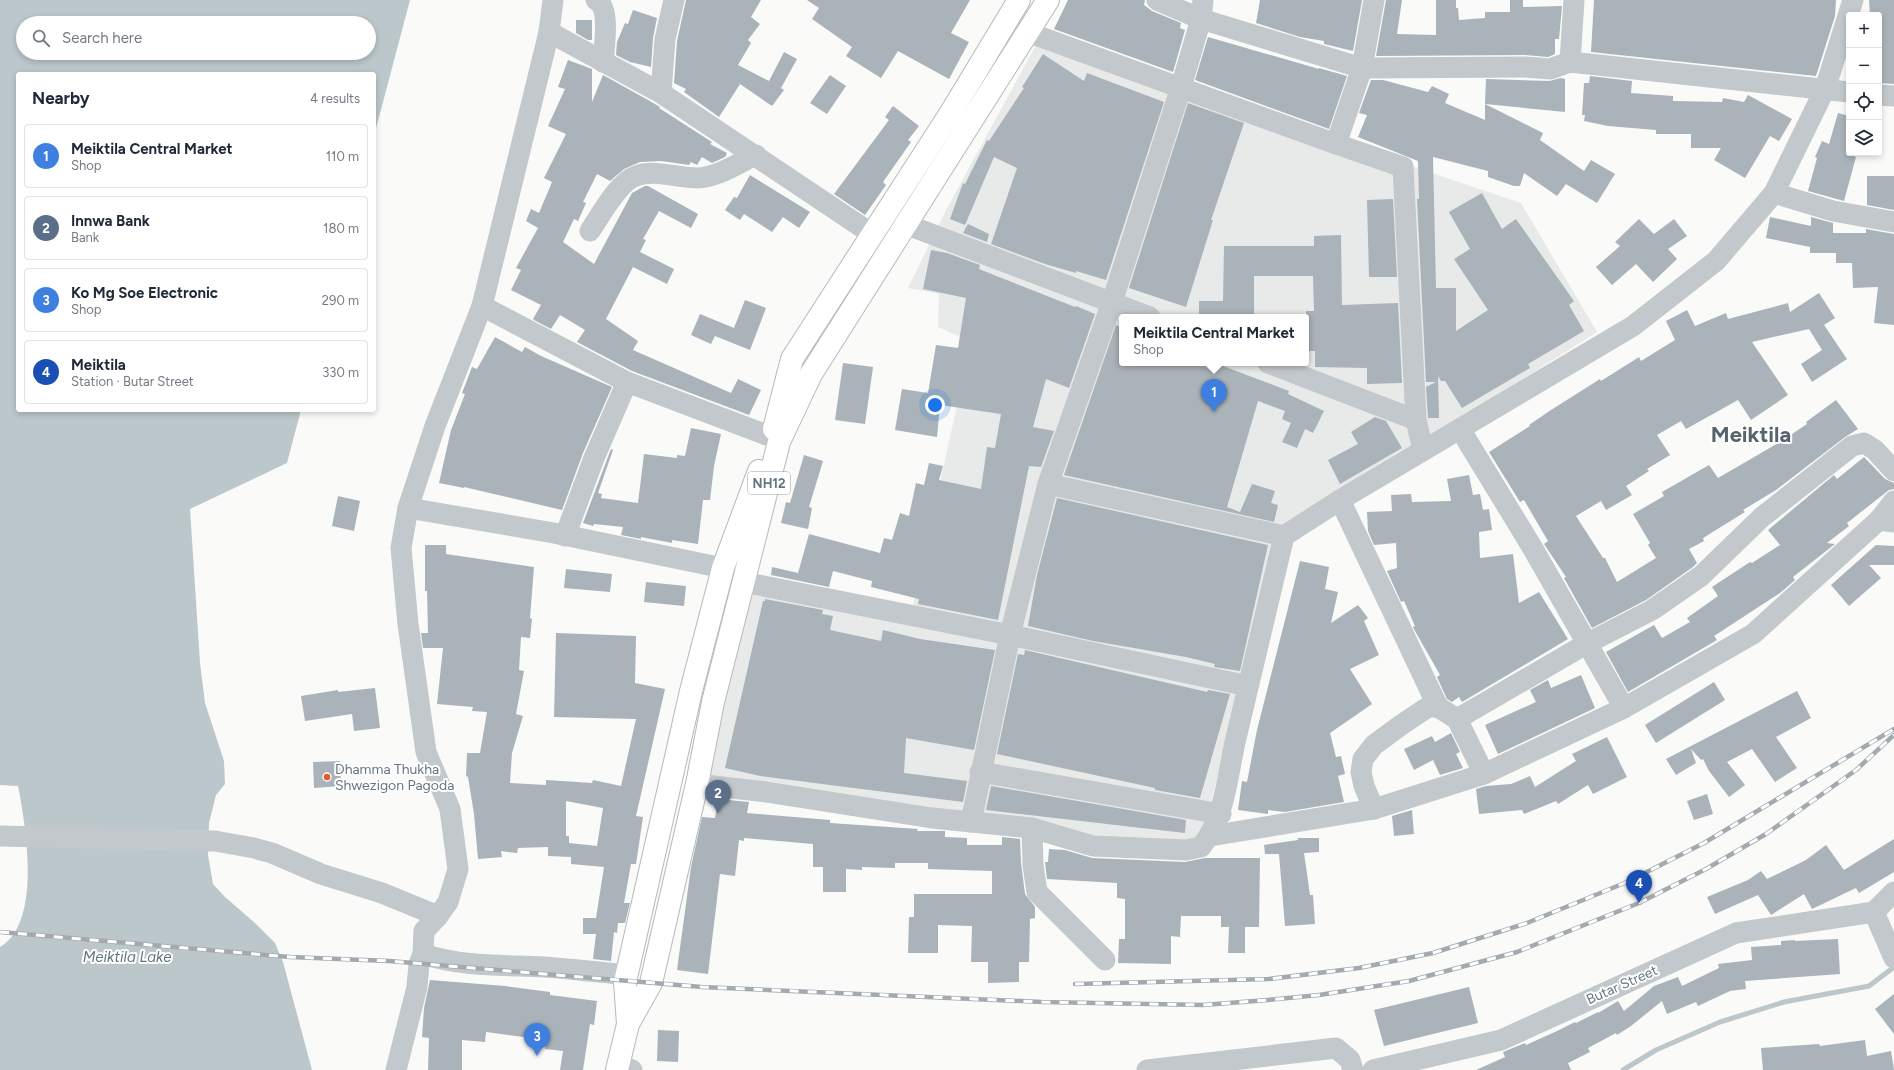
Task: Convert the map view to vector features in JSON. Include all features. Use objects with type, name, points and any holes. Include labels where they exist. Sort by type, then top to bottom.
[{"type":"highway","name":"NH12","points":[[622,1068],[628,1024],[625,982],[690,691],[723,568],[772,437],[792,359],[952,111],[1019,0]]},
{"type":"highway","name":"NH12","points":[[628,1024],[651,983],[697,784],[713,702],[782,436],[811,374],[1048,0]]},
{"type":"street","points":[[396,1070],[417,987],[419,964],[423,954],[424,931],[438,916],[448,902],[458,868],[450,809],[426,752],[408,624],[401,548],[408,508],[435,426],[482,306],[549,32],[553,0]]},
{"type":"street","points":[[596,0],[600,2],[605,17],[603,62]]},
{"type":"street","points":[[661,93],[665,39],[674,0]]},
{"type":"street","points":[[1157,0],[1202,10],[1362,68],[1550,69],[1570,62],[1846,92]]},
{"type":"street","points":[[1336,144],[1362,68],[1374,0]]},
{"type":"street","points":[[1570,62],[1574,0]]},
{"type":"street","points":[[697,784],[766,792],[932,818],[1032,828],[1093,846],[1186,850],[1201,847],[1210,836],[1221,814],[1233,750],[1284,536],[1423,450],[1633,326],[1716,261],[1774,193],[1825,89],[1853,0]]},
{"type":"street","points":[[971,822],[980,772],[1010,635],[1048,484],[1112,302],[1181,87],[1202,10]]},
{"type":"street","points":[[549,32],[661,93],[756,155],[872,234]]},
{"type":"street","points":[[1027,32],[1336,144],[1404,167],[1416,420],[1423,450]]},
{"type":"street","points":[[1882,95],[1894,96]]},
{"type":"street","points":[[590,231],[623,184],[636,176],[653,174],[697,178],[710,176],[756,155]]},
{"type":"street","points":[[1774,193],[1833,212],[1894,222]]},
{"type":"street","points":[[905,224],[1142,314]]},
{"type":"street","points":[[482,306],[627,382],[772,437]]},
{"type":"street","points":[[1276,366],[1416,420]]},
{"type":"street","points":[[565,536],[594,458],[627,382]]},
{"type":"street","points":[[1460,429],[1532,547],[1586,644],[1624,708]]},
{"type":"street","points":[[1457,719],[1586,644],[1652,610],[1701,576],[1762,517],[1852,446],[1864,443],[1874,450],[1894,471]]},
{"type":"street","points":[[1048,484],[1284,536]]},
{"type":"street","points":[[1340,500],[1438,707]]},
{"type":"street","points":[[1210,836],[1374,809],[1484,774],[1624,708],[1753,634],[1886,521],[1894,501]]},
{"type":"street","points":[[408,508],[565,536],[723,568]]},
{"type":"street","points":[[743,582],[1010,635],[1248,686]]},
{"type":"street","points":[[1374,809],[1364,786],[1361,772],[1363,759],[1374,745],[1428,707],[1438,707],[1457,719],[1484,774]]},
{"type":"street","points":[[980,772],[1221,814]]},
{"type":"street","points":[[1032,828],[1033,865],[1037,892],[1105,960]]},
{"type":"street","points":[[4,836],[215,841],[247,846],[272,853],[321,874],[382,893],[438,916]]},
{"type":"street","points":[[1894,892],[1874,912],[1894,958]]},
{"type":"street","name":"Butar Street","points":[[1373,1070],[1500,1040],[1736,933],[1874,912]]},
{"type":"street","points":[[423,954],[440,960],[459,962],[502,966],[544,967],[627,975]]},
{"type":"street","points":[[1147,1070],[1336,1048],[1350,1060],[1353,1070]]},
{"type":"shaded area","points":[[1043,32],[1332,139],[1521,203],[1597,332],[1274,537],[1239,697],[1196,856],[707,783],[750,579],[912,609],[971,342],[938,327],[939,294],[908,288],[945,212]]},
{"type":"water","name":"Meiktila Lake","points":[[0,0],[410,0],[376,128],[376,72],[16,72],[16,412],[300,412],[287,463],[190,509],[200,663],[205,703],[224,761],[225,784],[216,795],[209,823],[208,855],[213,884],[275,943],[283,962],[312,1070],[0,1070],[0,947],[13,935],[22,917],[28,872],[27,848],[18,786],[0,785]]},
{"type":"building","points":[[686,0],[761,0],[751,17],[760,24],[748,40],[751,43],[738,65],[769,81],[784,52],[797,59],[781,88],[784,90],[772,106],[740,84],[719,117],[684,92],[686,89],[674,83],[677,41]]},
{"type":"building","points":[[807,0],[970,0],[951,33],[969,42],[949,79],[898,51],[881,78],[846,56],[852,47],[812,19],[819,8]]},
{"type":"building","points":[[1068,0],[1145,0],[1144,5],[1152,11],[1181,23],[1180,28],[1185,30],[1173,72],[1054,29]]},
{"type":"building","points":[[1260,0],[1362,0],[1353,51],[1324,44],[1324,41],[1300,37],[1256,23]]},
{"type":"building","points":[[1386,0],[1402,0],[1397,34],[1436,35],[1436,0],[1456,0],[1459,20],[1485,18],[1485,12],[1510,12],[1510,0],[1523,0],[1523,7],[1562,6],[1559,39],[1555,39],[1555,54],[1548,57],[1525,55],[1376,56]]},
{"type":"building","points":[[1594,0],[1836,0],[1835,16],[1816,76],[1591,52]]},
{"type":"building","points":[[1869,0],[1894,0],[1894,84],[1882,83],[1882,12],[1870,12]]},
{"type":"building","points":[[633,10],[657,18],[653,38],[651,67],[630,62],[616,55],[617,42],[625,23],[628,24]]},
{"type":"building","points":[[576,20],[592,20],[592,40],[588,40],[576,33]]},
{"type":"building","points":[[1208,37],[1347,76],[1329,129],[1195,80]]},
{"type":"building","points":[[1043,54],[1084,81],[1087,73],[1164,102],[1106,280],[1045,264],[991,244],[1017,168],[994,157],[965,225],[950,219],[963,183],[965,184],[987,140],[989,141],[1024,88],[1022,87]]},
{"type":"building","points":[[568,60],[592,69],[592,102],[603,75],[660,107],[659,108],[712,142],[710,144],[727,153],[725,157],[712,163],[702,157],[697,165],[691,162],[689,165],[661,161],[640,162],[624,169],[610,181],[597,174],[583,202],[586,203],[578,221],[574,219],[563,242],[594,264],[632,193],[645,186],[648,186],[698,214],[691,228],[659,211],[643,239],[646,240],[640,252],[674,269],[667,284],[633,267],[606,319],[638,341],[633,350],[731,393],[738,379],[761,390],[749,415],[632,371],[577,342],[585,330],[560,315],[551,329],[533,319],[541,305],[511,290],[521,270],[516,268],[538,228],[526,221],[531,209],[539,213],[552,182],[544,178],[566,134],[548,126],[565,89],[558,87]]},
{"type":"building","points":[[830,75],[846,86],[827,114],[810,103]]},
{"type":"building","points":[[1590,76],[1632,81],[1631,93],[1673,96],[1673,101],[1722,102],[1723,98],[1744,102],[1748,95],[1792,119],[1779,141],[1770,136],[1745,178],[1714,160],[1721,148],[1691,148],[1691,134],[1656,134],[1656,130],[1608,126],[1584,121],[1585,115],[1582,115],[1584,83],[1589,83]]},
{"type":"building","points":[[1561,78],[1565,79],[1565,112],[1485,104],[1486,79],[1549,81]]},
{"type":"building","points":[[1371,80],[1383,80],[1428,92],[1432,86],[1449,94],[1445,103],[1485,120],[1485,104],[1543,133],[1540,140],[1584,171],[1591,160],[1615,174],[1597,203],[1566,184],[1557,196],[1524,173],[1520,186],[1514,186],[1488,177],[1488,171],[1433,157],[1436,288],[1456,288],[1456,331],[1488,310],[1454,259],[1470,249],[1449,212],[1482,193],[1502,229],[1516,219],[1574,301],[1569,305],[1584,331],[1528,364],[1530,368],[1462,408],[1445,381],[1441,381],[1438,376],[1439,418],[1428,418],[1426,387],[1436,382],[1426,382],[1417,199],[1419,199],[1418,161],[1358,137],[1367,115],[1359,113]]},
{"type":"building","points":[[1188,103],[1244,123],[1211,220],[1213,220],[1186,307],[1129,288]]},
{"type":"building","points":[[893,106],[919,126],[908,140],[911,142],[883,182],[886,185],[865,215],[834,194],[889,120],[885,117]]},
{"type":"building","points":[[1838,113],[1846,115],[1846,156],[1856,157],[1844,201],[1808,191],[1817,158],[1815,157],[1822,141],[1829,144]]},
{"type":"building","points":[[750,175],[810,212],[799,228],[783,217],[772,232],[744,214],[740,220],[725,210],[734,197],[737,198]]},
{"type":"building","points":[[1867,176],[1894,176],[1894,210],[1867,205]]},
{"type":"building","points":[[1393,199],[1397,277],[1369,277],[1367,200]]},
{"type":"building","points":[[1770,217],[1811,226],[1811,217],[1833,223],[1833,233],[1866,233],[1866,229],[1894,234],[1894,325],[1874,323],[1878,287],[1853,288],[1852,263],[1836,263],[1836,253],[1810,253],[1810,247],[1766,238]]},
{"type":"building","points":[[1639,219],[1654,234],[1674,219],[1687,236],[1668,249],[1677,259],[1653,282],[1636,264],[1612,285],[1596,267],[1620,246],[1615,242]]},
{"type":"building","points":[[968,224],[989,234],[987,242],[963,233]]},
{"type":"building","points":[[1341,235],[1342,305],[1398,303],[1402,383],[1367,384],[1367,368],[1315,367],[1315,351],[1309,351],[1309,314],[1306,314],[1306,311],[1314,311],[1313,276],[1254,276],[1254,314],[1199,314],[1199,301],[1223,301],[1224,246],[1314,246],[1314,236]]},
{"type":"building","points":[[931,250],[947,253],[980,265],[979,269],[1095,314],[1069,388],[1046,379],[1033,427],[1054,431],[1041,467],[1029,466],[998,620],[918,604],[919,599],[871,587],[872,581],[833,571],[829,587],[771,575],[772,567],[798,573],[809,534],[880,553],[884,538],[892,540],[900,513],[909,516],[916,483],[924,485],[929,463],[943,466],[939,480],[981,489],[987,447],[995,448],[1001,414],[940,405],[937,437],[895,430],[902,389],[928,393],[936,345],[958,348],[966,298],[923,289]]},
{"type":"building","points":[[1819,293],[1835,318],[1824,325],[1847,359],[1812,382],[1801,364],[1822,350],[1809,329],[1752,342],[1788,395],[1751,420],[1738,400],[1686,429],[1681,421],[1657,435],[1670,455],[1647,469],[1649,471],[1626,486],[1632,495],[1606,510],[1601,501],[1576,516],[1603,558],[1605,558],[1617,582],[1656,558],[1648,545],[1650,543],[1633,514],[1664,496],[1662,492],[1709,465],[1718,478],[1780,442],[1807,424],[1806,422],[1836,400],[1858,429],[1845,437],[1776,490],[1743,510],[1745,512],[1703,538],[1704,541],[1689,549],[1697,563],[1693,567],[1646,600],[1592,628],[1564,578],[1566,577],[1544,544],[1548,541],[1524,500],[1520,502],[1489,452],[1600,379],[1601,381],[1639,357],[1641,361],[1675,340],[1666,321],[1687,310],[1695,326],[1726,313],[1728,319],[1788,303],[1790,312]]},
{"type":"building","points":[[745,300],[766,308],[750,350],[715,336],[711,344],[691,335],[700,314],[734,328]]},
{"type":"building","points":[[1116,325],[1119,326],[1119,366],[1223,366],[1289,391],[1288,394],[1324,411],[1313,433],[1305,429],[1297,448],[1282,442],[1291,423],[1282,419],[1285,411],[1258,401],[1227,507],[1240,512],[1252,484],[1275,491],[1271,503],[1278,505],[1274,522],[1064,475]]},
{"type":"building","points":[[495,337],[522,352],[525,347],[541,356],[612,387],[583,453],[562,510],[464,487],[439,483],[451,430],[465,394],[462,393],[472,367],[477,369]]},
{"type":"building","points":[[843,363],[873,367],[865,424],[835,420]]},
{"type":"building","points":[[1375,417],[1386,421],[1402,448],[1340,484],[1328,460],[1358,444],[1351,432]]},
{"type":"building","points":[[691,428],[721,434],[714,466],[710,500],[703,500],[698,544],[672,540],[672,543],[641,537],[641,539],[621,535],[623,527],[594,524],[593,526],[583,523],[611,449],[613,450],[598,493],[602,494],[601,498],[638,503],[644,454],[677,458],[677,455],[685,456]]},
{"type":"building","points":[[804,455],[823,461],[809,507],[812,508],[808,529],[781,523],[786,502],[790,503]]},
{"type":"building","points":[[1864,457],[1885,479],[1894,483],[1894,489],[1889,490],[1847,523],[1849,526],[1827,543],[1835,544],[1793,577],[1795,580],[1780,593],[1714,636],[1717,640],[1628,692],[1606,652],[1654,625],[1662,638],[1690,622],[1687,618],[1718,596],[1712,587],[1750,562],[1752,563],[1780,545],[1768,530],[1834,475],[1837,479]]},
{"type":"building","points":[[1469,475],[1473,495],[1480,494],[1483,510],[1489,509],[1492,530],[1479,532],[1480,558],[1513,554],[1519,603],[1539,592],[1568,639],[1462,702],[1459,697],[1452,702],[1447,699],[1437,677],[1440,675],[1415,631],[1413,627],[1415,626],[1404,601],[1401,602],[1387,571],[1397,568],[1396,543],[1374,545],[1368,531],[1367,512],[1392,511],[1391,495],[1411,494],[1412,502],[1451,501],[1447,479]]},
{"type":"building","points":[[338,496],[360,501],[354,531],[332,526]]},
{"type":"building","points":[[1057,498],[1268,545],[1240,671],[1214,667],[1215,664],[1186,657],[1093,641],[1028,626],[1037,575]]},
{"type":"building","points":[[425,545],[446,545],[446,554],[534,567],[530,638],[521,637],[519,670],[524,671],[516,714],[523,716],[512,753],[510,783],[546,785],[546,780],[592,783],[593,780],[621,786],[636,719],[554,717],[556,633],[636,636],[635,683],[665,689],[636,816],[643,817],[636,864],[631,864],[624,903],[630,903],[625,923],[618,923],[617,933],[614,932],[611,961],[593,959],[596,934],[583,934],[583,918],[596,918],[604,867],[571,864],[571,857],[548,856],[548,847],[518,848],[517,853],[501,851],[502,857],[478,859],[474,814],[468,777],[466,776],[467,753],[480,753],[487,712],[472,711],[473,707],[437,704],[443,648],[423,648],[421,633],[428,633],[427,591],[425,591]],"holes":[[[566,801],[603,808],[597,846],[569,843],[569,836],[566,836]]]},
{"type":"building","points":[[1876,545],[1894,546],[1894,565],[1869,565],[1881,578],[1849,606],[1831,585]]},
{"type":"building","points":[[1300,561],[1329,567],[1325,589],[1338,592],[1331,623],[1358,605],[1368,618],[1364,621],[1379,655],[1350,669],[1372,704],[1330,733],[1336,757],[1341,756],[1345,774],[1338,776],[1344,802],[1285,812],[1268,810],[1268,814],[1238,810],[1242,781],[1247,782],[1257,730]]},
{"type":"building","points":[[566,569],[612,574],[610,592],[564,588]]},
{"type":"building","points":[[646,582],[686,586],[684,606],[644,602]]},
{"type":"building","points":[[765,599],[823,610],[822,614],[833,616],[830,630],[881,641],[883,630],[920,639],[995,650],[974,750],[906,738],[904,773],[967,781],[963,802],[760,776],[725,768],[763,601],[765,601]]},
{"type":"building","points":[[1025,650],[1207,692],[1208,690],[1230,694],[1200,798],[1155,790],[1155,788],[997,754],[1018,654],[1024,655]]},
{"type":"building","points":[[1581,675],[1595,708],[1498,754],[1485,725],[1536,702],[1530,690],[1548,680],[1551,688]]},
{"type":"building","points":[[1714,682],[1725,700],[1656,743],[1645,725]]},
{"type":"building","points":[[375,688],[380,728],[354,731],[352,714],[305,721],[301,696],[338,690],[338,692]]},
{"type":"building","points":[[1797,691],[1811,718],[1776,737],[1797,768],[1775,782],[1752,749],[1727,762],[1745,785],[1729,797],[1709,771],[1703,759],[1701,760],[1691,749],[1696,763],[1676,775],[1666,759]]},
{"type":"building","points":[[1451,733],[1460,752],[1456,754],[1463,768],[1440,775],[1433,760],[1414,770],[1404,749],[1432,736],[1435,742]]},
{"type":"building","points":[[1607,737],[1627,777],[1593,794],[1588,785],[1558,804],[1556,801],[1524,814],[1522,810],[1479,814],[1476,789],[1486,786],[1511,784],[1530,776],[1535,787],[1576,761],[1572,754]]},
{"type":"building","points":[[340,761],[341,786],[314,788],[313,762]]},
{"type":"building","points":[[991,786],[1186,820],[1185,833],[986,810]]},
{"type":"building","points":[[1707,794],[1713,814],[1694,820],[1687,801]]},
{"type":"building","points":[[718,799],[749,802],[747,813],[830,820],[830,823],[918,829],[917,831],[945,831],[945,837],[967,838],[967,845],[1002,845],[1002,837],[1020,839],[1025,894],[1035,907],[1035,918],[1030,919],[1029,962],[1019,962],[1019,982],[988,983],[988,962],[971,962],[972,926],[938,925],[938,953],[908,953],[909,917],[914,917],[914,894],[992,894],[992,871],[928,869],[928,863],[895,863],[895,868],[862,867],[862,870],[846,869],[846,892],[823,892],[823,867],[813,867],[813,844],[744,838],[744,841],[739,840],[735,876],[720,874],[708,974],[677,970],[691,867],[702,817],[715,818]]},
{"type":"building","points":[[1412,810],[1414,834],[1394,836],[1392,816]]},
{"type":"building","points":[[1298,838],[1319,838],[1319,852],[1304,853],[1310,895],[1313,895],[1315,924],[1285,926],[1279,854],[1265,854],[1264,845],[1298,840]]},
{"type":"building","points":[[1894,839],[1894,872],[1859,893],[1856,888],[1812,909],[1804,894],[1771,915],[1758,895],[1715,914],[1707,897],[1748,880],[1761,871],[1767,879],[1806,860],[1826,845],[1844,870]]},
{"type":"building","points":[[1049,849],[1065,850],[1092,858],[1185,862],[1205,858],[1260,858],[1259,927],[1245,927],[1245,953],[1228,953],[1229,927],[1221,927],[1221,916],[1181,916],[1180,937],[1171,936],[1171,964],[1118,963],[1119,939],[1125,939],[1125,899],[1117,898],[1117,883],[1047,879],[1045,862],[1048,862]]},
{"type":"building","points":[[1838,939],[1840,974],[1745,981],[1746,989],[1730,991],[1698,1006],[1696,1002],[1667,1014],[1662,1001],[1631,1026],[1617,1035],[1616,1033],[1588,1048],[1590,1052],[1568,1063],[1571,1070],[1476,1070],[1505,1057],[1503,1052],[1525,1043],[1526,1045],[1575,1022],[1576,1023],[1598,1013],[1618,1001],[1624,1011],[1654,986],[1678,977],[1682,986],[1719,968],[1718,964],[1752,960],[1751,947],[1781,945],[1781,941]]},
{"type":"building","points":[[430,980],[505,986],[550,992],[550,995],[597,1001],[594,1025],[590,1024],[583,1070],[560,1070],[563,1051],[545,1049],[546,1040],[486,1032],[485,1042],[462,1040],[462,1070],[428,1070],[429,1038],[422,1037],[424,1008]]},
{"type":"building","points":[[1469,987],[1478,1023],[1384,1046],[1374,1010]]},
{"type":"building","points":[[1894,994],[1894,1034],[1875,1009]]},
{"type":"building","points":[[658,1030],[679,1031],[678,1062],[657,1061]]},
{"type":"building","points":[[1865,1040],[1867,1056],[1891,1051],[1894,1070],[1763,1070],[1761,1048],[1819,1044],[1820,1046]]},
{"type":"waterway","points":[[1623,1070],[1656,1050],[1720,1022],[1784,1002],[1869,986],[1894,967]]},
{"type":"railway","points":[[1075,984],[1269,979],[1359,968],[1433,953],[1527,923],[1627,882],[1704,843],[1894,729]]},
{"type":"railway","points":[[0,932],[290,957],[389,961],[702,987],[1042,1002],[1203,1005],[1319,995],[1409,981],[1517,952],[1639,903],[1706,869],[1766,834],[1856,770],[1894,735]]},
{"type":"place","name":"Meiktila Central Market","points":[[1214,412]]},
{"type":"place","name":"Dhamma Thukha Shwezigon Pagoda","points":[[327,777]]},
{"type":"place","name":"Innwa Bank","points":[[718,813]]},
{"type":"place","name":"Meiktila","points":[[1639,903]]},
{"type":"place","name":"Ko Mg Soe Electronic","points":[[537,1056]]},
{"type":"district","name":"Meiktila","points":[[1751,434]]}]
